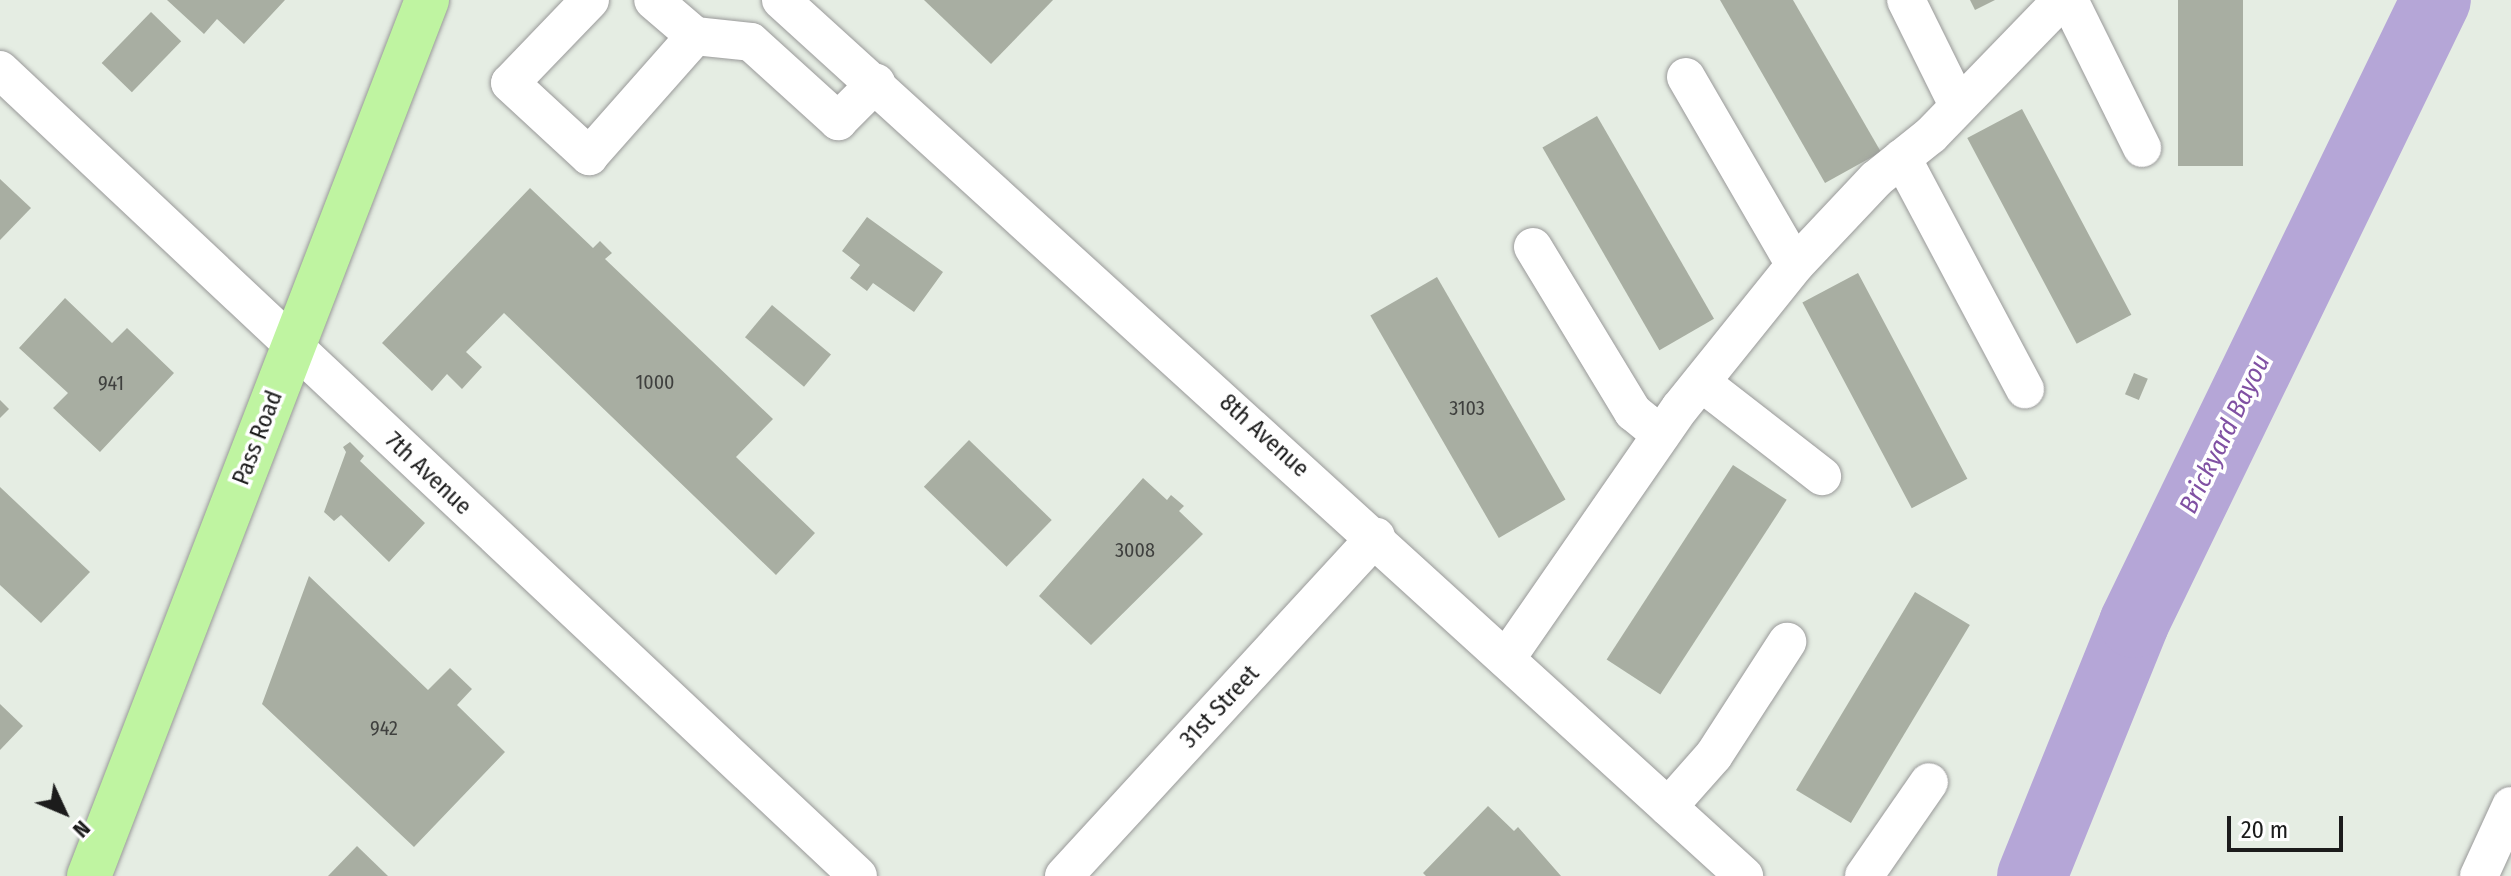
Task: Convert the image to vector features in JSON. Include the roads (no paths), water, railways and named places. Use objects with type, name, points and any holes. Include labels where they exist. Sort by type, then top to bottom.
[{"type":"main road","name":"Pass Road","points":[[89,876],[427,0]]},
{"type":"street","points":[[653,0],[695,36],[751,42],[838,121],[876,83]]},
{"type":"street","name":"8th Avenue","points":[[781,0],[1376,537],[1744,876]]},
{"type":"street","points":[[1906,0],[1958,105]]},
{"type":"street","points":[[1506,659],[1661,435],[1795,265],[2062,0]]},
{"type":"street","points":[[2069,0],[2142,148]]},
{"type":"street","points":[[573,5],[510,83],[589,156],[695,36]]},
{"type":"street","name":"7th Avenue","points":[[0,70],[858,876]]},
{"type":"street","points":[[1686,77],[1795,265]]},
{"type":"street","points":[[1902,158],[2025,389]]},
{"type":"street","points":[[1533,247],[1633,412],[1661,435]]},
{"type":"street","points":[[1702,383],[1822,476]]},
{"type":"street","name":"31st Street","points":[[1064,876],[1376,537]]},
{"type":"street","points":[[1668,807],[1714,755],[1787,642]]},
{"type":"street","points":[[1864,876],[1929,782]]},
{"type":"street","points":[[2479,876],[2511,806]]},
{"type":"waterway","name":"Brickyard Bayou","points":[[2032,876],[2134,623],[2436,0]]}]
